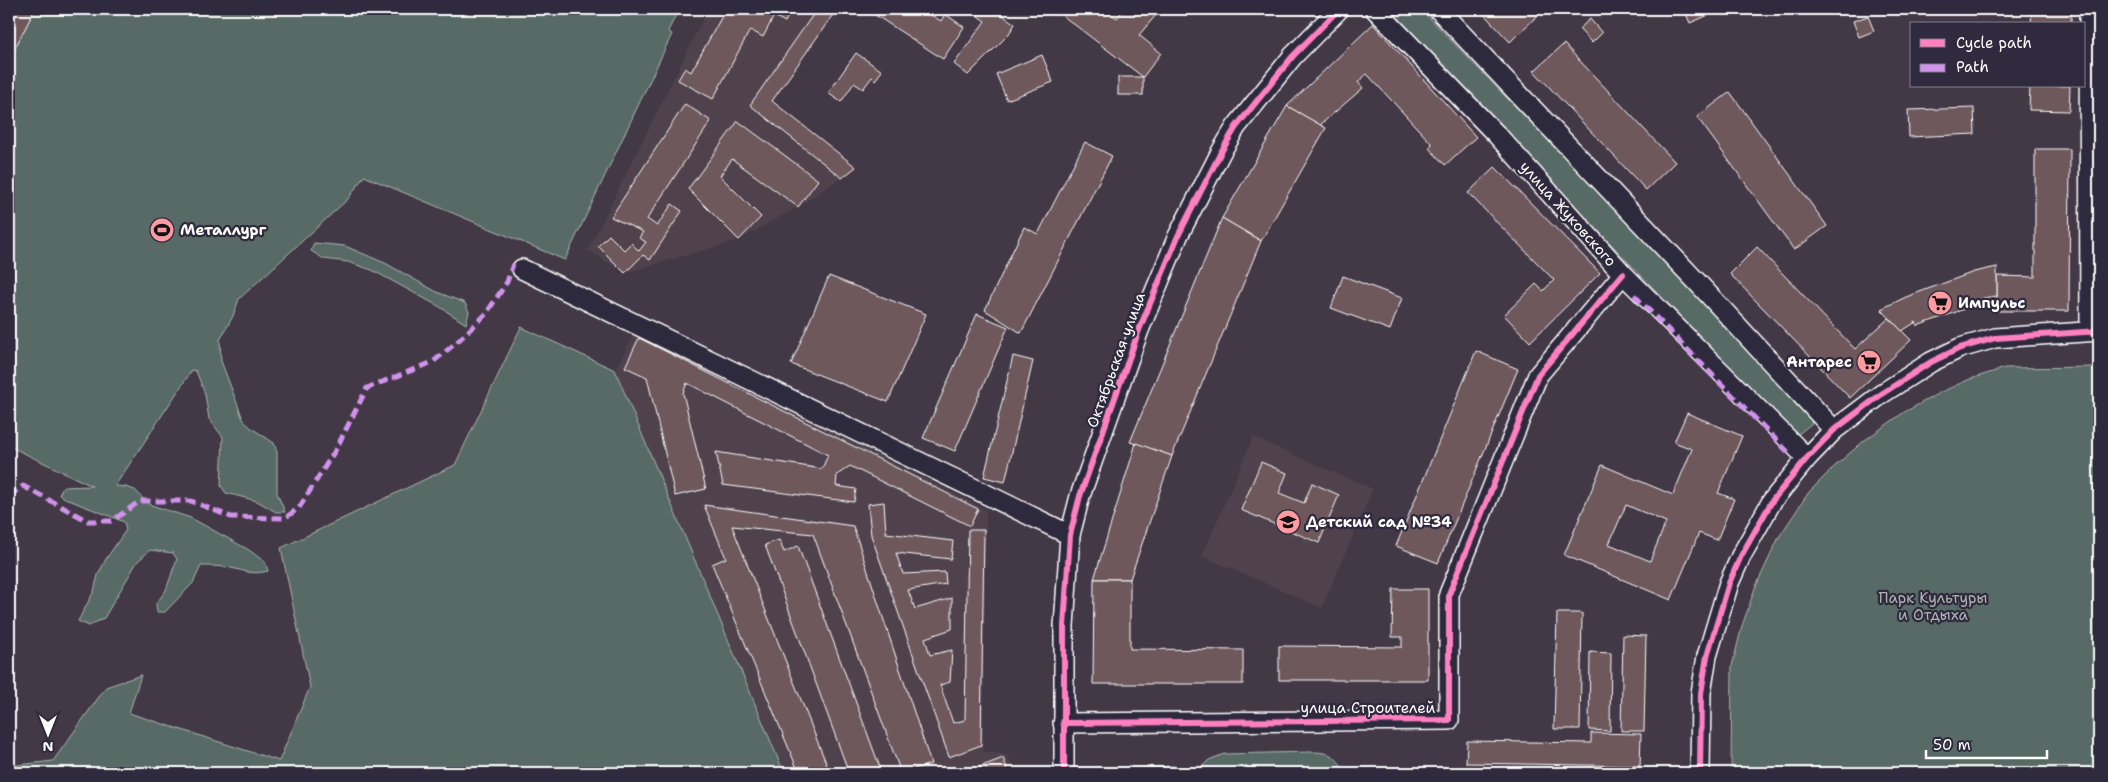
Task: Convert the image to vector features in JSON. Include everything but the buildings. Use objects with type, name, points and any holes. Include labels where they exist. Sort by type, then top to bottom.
[{"type":"street","name":"Октябрьская улица","points":[[1064,773],[1064,626],[1070,535],[1080,496],[1139,330],[1178,236],[1236,127],[1293,56],[1339,9]]},
{"type":"street","name":"улица Жуковского","points":[[1375,9],[1498,136],[1623,274],[1807,458]]},
{"type":"street","points":[[1438,9],[1697,282],[1834,430]]},
{"type":"street","points":[[1700,773],[1702,693],[1707,656],[1730,583],[1740,556],[1772,501],[1807,458],[1834,430],[1883,393],[1931,362],[1960,348],[1995,338],[2094,330],[2094,30],[2089,9]]},
{"type":"street","points":[[522,269],[1070,535]]},
{"type":"street","name":"улица Строителей","points":[[1063,723],[1449,720],[1449,594],[1538,375],[1623,274]]},
{"type":"shaded area","points":[[708,9],[837,9],[772,101],[856,167],[798,207],[739,240],[625,273],[588,250]]},
{"type":"shaded area","points":[[635,333],[986,510],[983,751],[1007,755],[1015,773],[784,773],[615,370]]},
{"type":"shaded area","name":"Детский сад №34","points":[[1253,437],[1373,489],[1322,608],[1202,556]]},
{"type":"green space","name":"Металлург","points":[[9,9],[624,9],[628,11],[631,9],[682,9],[676,15],[668,31],[672,34],[565,260],[364,176],[348,199],[239,299],[233,316],[220,340],[221,361],[243,419],[250,427],[274,443],[277,452],[277,493],[285,512],[276,512],[257,501],[226,493],[221,486],[223,437],[209,419],[205,394],[196,371],[192,370],[115,486],[135,490],[148,504],[191,518],[249,550],[265,562],[268,571],[251,572],[225,567],[201,566],[193,583],[165,612],[157,612],[156,604],[166,590],[177,559],[173,553],[150,550],[137,562],[104,618],[89,626],[78,621],[94,591],[98,575],[106,559],[126,530],[124,522],[59,495],[63,487],[92,486],[9,446]]},
{"type":"green space","points":[[1388,9],[1421,9],[1817,419],[1796,436],[1386,11]]},
{"type":"green space","points":[[314,243],[345,246],[385,263],[437,292],[465,303],[469,312],[466,324],[440,307],[372,270],[348,262],[324,259],[311,251]]},
{"type":"green space","points":[[521,327],[615,370],[784,773],[9,773],[9,766],[53,761],[106,687],[141,675],[129,713],[279,761],[310,687],[281,548],[455,465]]},
{"type":"green space","name":"Парк Культуры и Отдыха","points":[[2099,367],[2099,773],[1731,773],[1732,666],[1742,626],[1755,588],[1779,537],[1809,492],[1865,440],[1903,413],[1939,393],[1970,379],[2005,368]]},
{"type":"green space","points":[[1311,752],[1332,756],[1345,773],[1195,773],[1209,760],[1224,754]]},
{"type":"green space","points":[[1174,766],[1175,773],[1116,773],[1116,770]]},
{"type":"marked path","points":[[9,496],[23,486],[88,521],[112,521],[140,501],[191,501],[231,517],[285,518],[299,508],[336,449],[367,388],[433,362],[457,342],[486,314],[507,282],[513,264]]},
{"type":"marked path","points":[[1634,295],[1791,455]]},
{"type":"cycle path","points":[[1064,773],[1064,626],[1070,535],[1080,496],[1139,330],[1178,236],[1236,127],[1293,56],[1339,9]]},
{"type":"cycle path","points":[[1063,723],[1449,720],[1449,594],[1538,375],[1623,274]]},
{"type":"cycle path","points":[[1700,773],[1701,693],[1707,656],[1729,583],[1741,556],[1772,501],[1807,458],[1834,430],[1883,393],[1931,362],[1960,348],[1995,338],[2099,331]]},
{"type":"place","name":"Металлург","points":[[162,230]]},
{"type":"place","name":"Импульс","points":[[1940,303]]},
{"type":"place","name":"Антарес","points":[[1869,362]]},
{"type":"place","name":"Детский сад №34","points":[[1288,522]]}]
